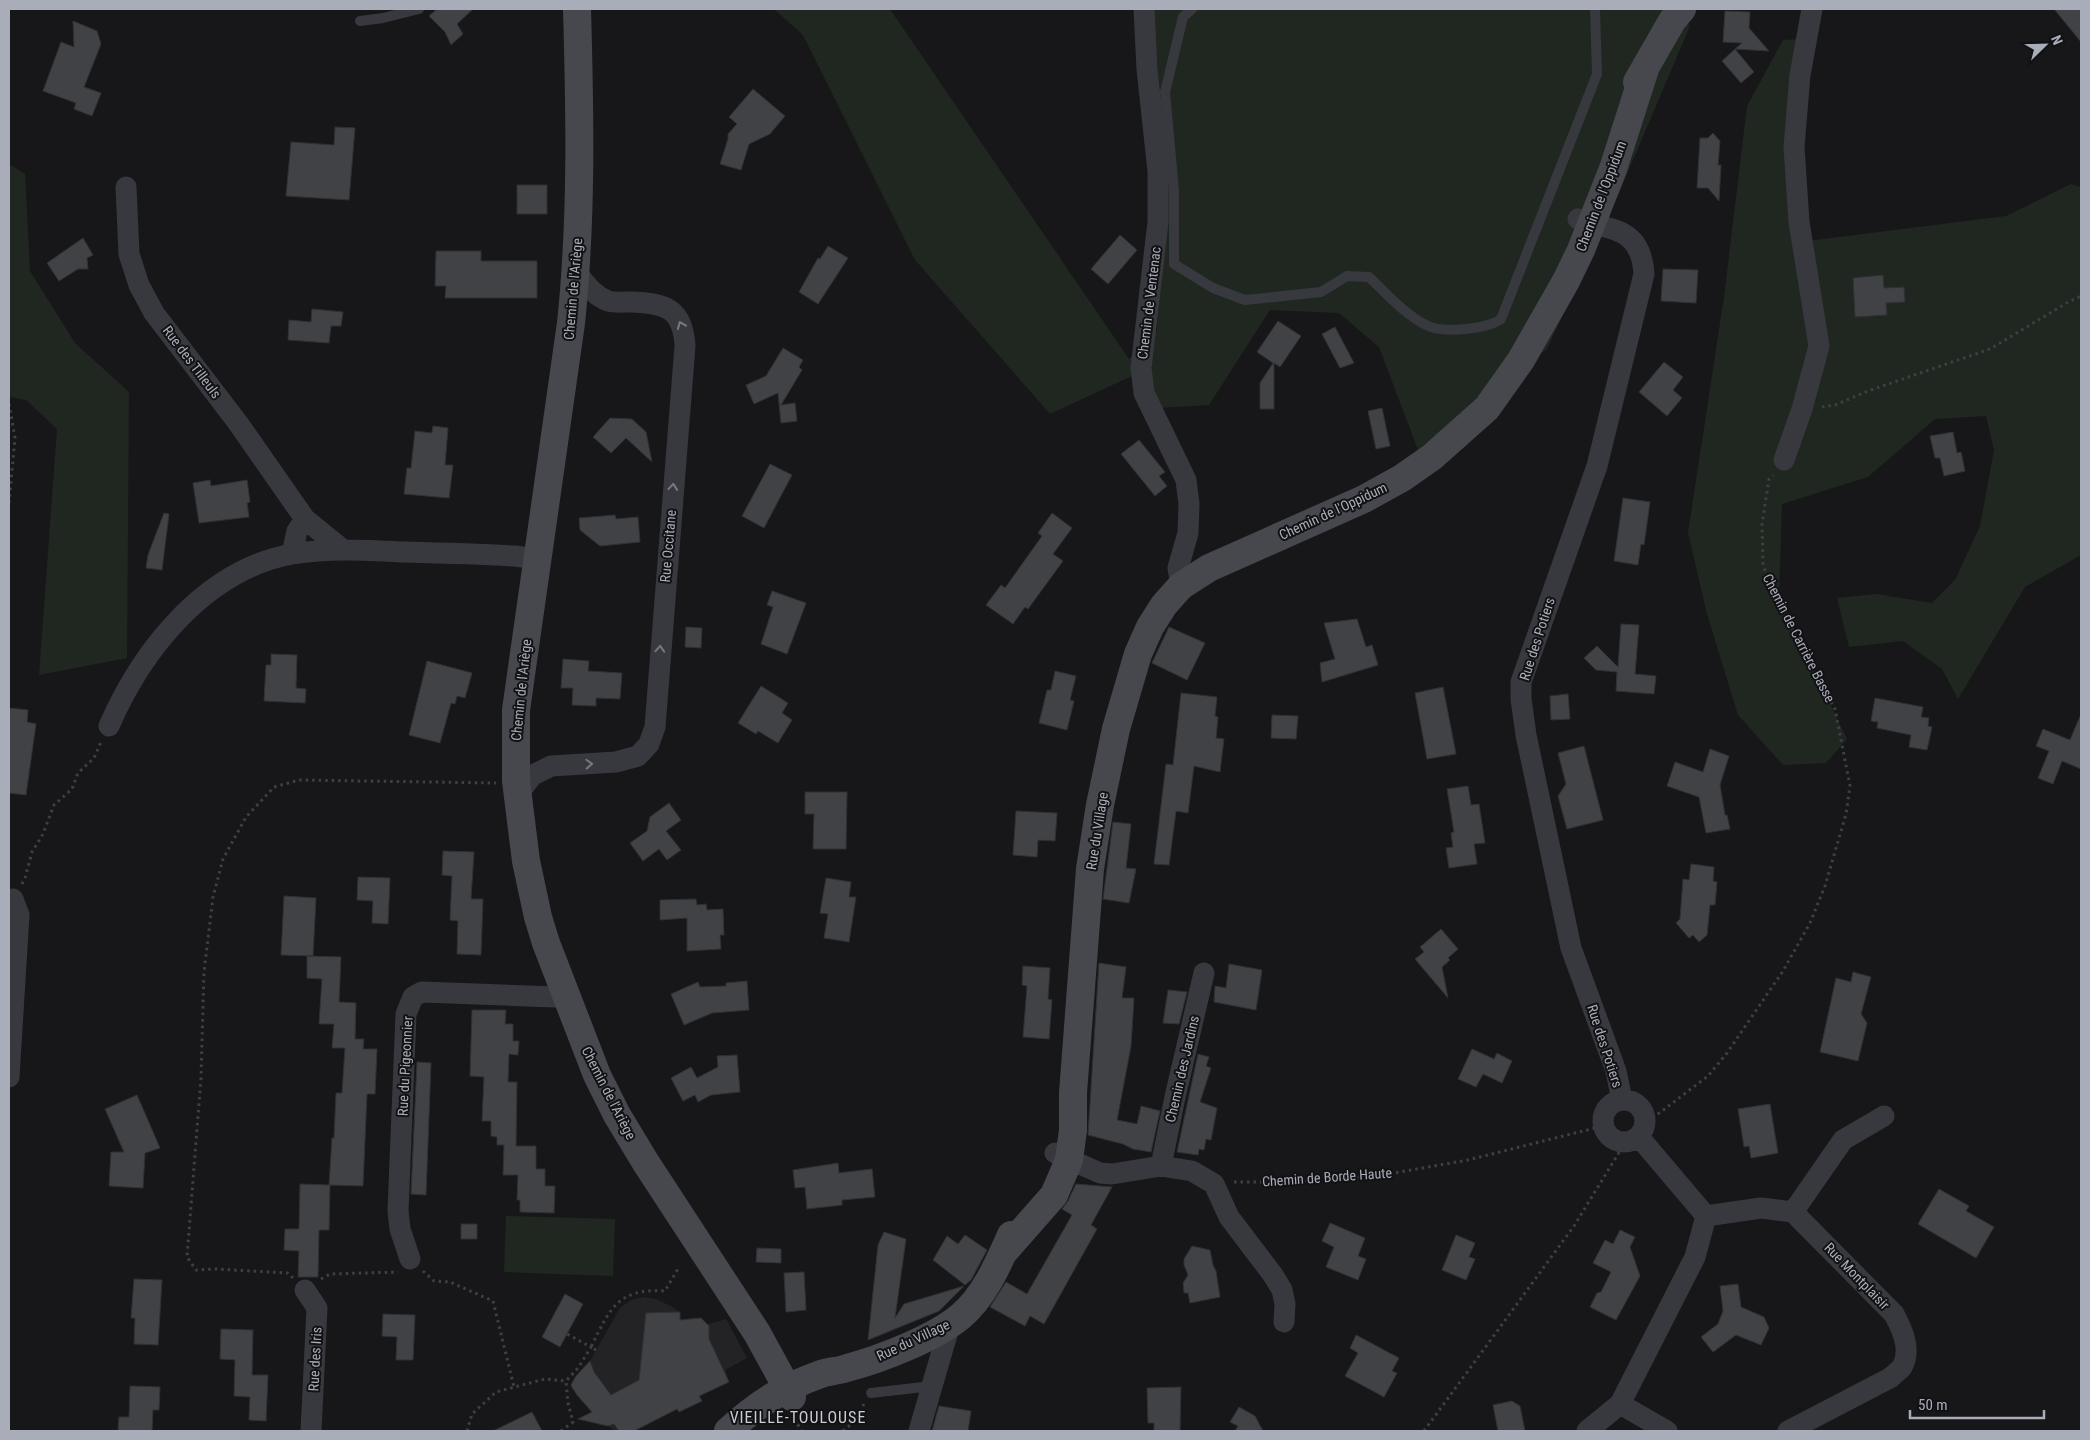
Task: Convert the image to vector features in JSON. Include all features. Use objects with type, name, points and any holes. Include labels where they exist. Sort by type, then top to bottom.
[{"type":"street","name":"Chemin de l'Ariège","points":[[577,9],[580,182],[577,273],[516,710],[514,745],[526,861],[538,917],[564,994],[596,1075],[617,1115],[757,1334],[791,1401]]},
{"type":"street","name":"Chemin de Ventenac","points":[[1144,9],[1147,69],[1158,170],[1158,222],[1141,368],[1144,393],[1186,480],[1189,504],[1188,533],[1178,568],[1181,586]]},
{"type":"street","name":"Chemin de l'Oppidum","points":[[1181,586],[1209,568],[1364,500],[1402,478],[1432,457],[1487,408],[1521,360],[1542,320],[1550,293],[1586,221],[1626,99],[1672,21],[1682,9]]},
{"type":"street","points":[[1784,460],[1802,409],[1819,346],[1799,222],[1794,147],[1800,75],[1812,9]]},
{"type":"street","name":"Rue des Tilleuls","points":[[126,188],[129,254],[139,285],[154,313],[238,423],[305,519],[342,549]]},
{"type":"street","name":"Rue des Potiers","points":[[1586,221],[1617,229],[1629,237],[1637,245],[1643,258],[1644,274],[1597,466],[1521,682],[1521,699],[1526,735],[1571,948],[1616,1071],[1622,1100]]},
{"type":"street","points":[[577,273],[597,296],[610,301]]},
{"type":"street","name":"Rue Occitane","points":[[514,745],[534,760],[551,766],[616,762],[638,756],[649,744],[655,727],[685,346],[684,329],[676,314],[663,306],[646,302],[610,301],[584,313],[571,323]]},
{"type":"street","points":[[292,554],[297,531],[305,519]]},
{"type":"street","points":[[109,726],[124,693],[154,646],[182,616],[217,586],[252,567],[292,554],[342,549],[515,556],[537,559]]},
{"type":"street","name":"Rue du Village","points":[[737,1431],[791,1401],[822,1374],[848,1368],[906,1347],[950,1324],[972,1306],[1003,1253],[1017,1220],[1042,1180],[1062,1156],[1064,1128],[1073,1093],[1090,869],[1100,805],[1116,729],[1138,654],[1150,628],[1164,605],[1181,586]]},
{"type":"street","name":"Rue Occitane","points":[[517,788],[533,775],[551,766]]},
{"type":"street","points":[[9,1077],[19,915],[12,899]]},
{"type":"street","name":"Chemin des Jardins","points":[[1161,1166],[1204,973]]},
{"type":"street","name":"Rue du Pigeonnier","points":[[410,1258],[400,1229],[398,1211],[406,1014],[413,997],[422,992],[526,996],[556,996],[564,994]]},
{"type":"street","name":"Rue des Potiers","points":[[1603,1126],[1603,1116],[1613,1102],[1630,1101],[1638,1104],[1636,1133]]},
{"type":"street","points":[[1706,1216],[1761,1208],[1793,1212],[1843,1140],[1884,1116]]},
{"type":"street","points":[[1603,1126],[1607,1135],[1615,1141],[1636,1133],[1659,1163],[1706,1216]]},
{"type":"street","points":[[1062,1156],[1100,1173],[1112,1174],[1161,1166],[1192,1170],[1214,1184],[1230,1217],[1282,1290],[1285,1304],[1284,1322]]},
{"type":"street","name":"Rue Montplaisir","points":[[1788,1431],[1890,1378],[1902,1368],[1906,1352],[1905,1340],[1894,1314],[1793,1212]]},
{"type":"street","points":[[1587,1431],[1620,1404],[1695,1257],[1706,1216]]},
{"type":"street","name":"Rue des Iris","points":[[306,1290],[317,1308],[311,1431]]},
{"type":"street","points":[[919,1431],[934,1386],[950,1324]]},
{"type":"street","name":"Rue du Village","points":[[728,1431],[762,1401],[791,1401]]},
{"type":"street","points":[[1620,1404],[1667,1431]]},
{"type":"lane","points":[[360,21],[383,18],[420,9]]},
{"type":"lane","points":[[1192,9],[1183,17],[1164,92],[1174,191],[1174,264],[1213,288],[1245,300],[1321,292],[1347,276],[1369,277],[1398,304],[1427,326],[1455,330],[1484,327],[1494,324],[1501,319],[1597,74],[1595,9]]},
{"type":"lane","points":[[871,1393],[934,1386]]},
{"type":"path","points":[[1802,409],[1835,405],[1868,391],[1990,349],[2081,296]]},
{"type":"path","points":[[9,404],[15,438],[9,503]]},
{"type":"path","name":"Chemin de Carrière Basse","points":[[1636,1133],[1708,1076],[1727,1052],[1783,971],[1810,923],[1826,886],[1846,814],[1850,786],[1835,709],[1773,593],[1763,566],[1762,524],[1769,479],[1784,460]]},
{"type":"path","points":[[12,899],[25,878],[32,852],[43,834],[54,806],[72,789],[78,773],[94,758],[109,726]]},
{"type":"path","points":[[288,1273],[215,1269],[196,1270],[187,1256],[201,1078],[207,937],[213,897],[223,859],[246,817],[274,787],[299,780],[494,784],[517,788]]},
{"type":"path","name":"Chemin de Borde Haute","points":[[1214,1184],[1377,1176],[1468,1160],[1603,1126]]},
{"type":"path","points":[[1424,1431],[1574,1226],[1636,1133]]},
{"type":"path","points":[[330,1274],[397,1273],[410,1258]]},
{"type":"path","points":[[561,1431],[573,1422],[568,1403],[566,1381],[591,1347],[613,1306],[628,1295],[648,1290],[665,1291],[679,1267]]},
{"type":"path","points":[[434,1281],[450,1282],[493,1301],[514,1387]]},
{"type":"path","points":[[568,1334],[596,1350]]},
{"type":"path","points":[[467,1431],[472,1414],[496,1392],[546,1379],[566,1381]]},
{"type":"path","points":[[791,1401],[802,1431]]},
{"type":"path","points":[[844,1431],[855,1422],[860,1411]]},
{"type":"shaded area","points":[[774,9],[890,9],[1129,359],[1157,331],[1164,123],[1153,31],[1154,9],[1677,9],[1690,26],[1619,193],[1547,349],[1418,450],[1379,347],[1339,313],[1270,310],[1209,405],[1157,408],[1132,376],[1050,414],[915,260],[803,35]]},
{"type":"shaded area","points":[[1801,39],[1799,242],[2006,216],[2071,184],[2081,187],[2081,555],[2025,587],[1958,699],[1942,669],[1903,641],[1849,647],[1837,598],[1876,594],[1932,603],[1955,580],[1980,526],[1994,450],[1986,416],[1935,419],[1868,477],[1782,504],[1779,597],[1847,739],[1826,763],[1783,765],[1738,715],[1707,614],[1688,533],[1724,297],[1747,106],[1783,40]]},
{"type":"shaded area","points":[[9,164],[25,174],[30,271],[75,343],[129,392],[127,658],[39,675],[57,429],[26,400],[9,397]]},
{"type":"shaded area","points":[[506,1216],[615,1219],[613,1276],[504,1272]]},
{"type":"shaded area","points":[[644,1297],[656,1299],[671,1306],[679,1312],[681,1320],[690,1321],[701,1318],[708,1324],[726,1319],[747,1358],[725,1370],[729,1382],[700,1396],[702,1401],[679,1412],[677,1409],[634,1431],[615,1431],[608,1426],[600,1425],[594,1419],[590,1409],[571,1388],[572,1381],[590,1361],[620,1308],[631,1300]]},
{"type":"building","points":[[437,9],[473,9],[457,24],[463,34],[451,45],[445,32],[429,16]]},
{"type":"building","points":[[2054,9],[2081,9],[2081,42]]},
{"type":"building","points":[[1725,11],[1750,12],[1749,28],[1769,51],[1735,49],[1742,43],[1723,42]]},
{"type":"building","points":[[73,21],[97,31],[101,44],[84,87],[101,93],[92,116],[74,109],[76,103],[43,91],[61,42],[74,47]]},
{"type":"building","points":[[1735,49],[1754,72],[1741,83],[1722,61]]},
{"type":"building","points":[[753,89],[785,116],[770,134],[749,144],[741,170],[720,164],[728,134],[737,124],[729,117]]},
{"type":"building","points":[[335,127],[355,128],[349,200],[286,196],[291,142],[334,145]]},
{"type":"building","points":[[1713,133],[1720,141],[1718,165],[1721,165],[1719,201],[1708,188],[1697,188],[1700,138],[1708,138]]},
{"type":"building","points":[[517,185],[547,185],[547,214],[517,214]]},
{"type":"building","points":[[1120,235],[1137,250],[1108,284],[1091,269]]},
{"type":"building","points":[[83,238],[93,255],[87,258],[88,269],[78,269],[59,281],[47,263]]},
{"type":"building","points":[[828,246],[848,258],[818,304],[799,292],[818,258],[820,259]]},
{"type":"building","points":[[436,251],[481,251],[481,261],[537,261],[537,298],[445,298],[446,286],[435,286]]},
{"type":"building","points":[[1663,269],[1698,270],[1696,303],[1661,301]]},
{"type":"building","points":[[1883,275],[1884,288],[1904,287],[1905,302],[1886,303],[1887,315],[1855,317],[1853,278]]},
{"type":"building","points":[[312,309],[343,312],[341,326],[331,326],[329,343],[288,340],[289,320],[311,322]]},
{"type":"building","points":[[1278,321],[1301,336],[1280,367],[1274,363],[1274,409],[1260,409],[1260,383],[1273,363],[1257,352]]},
{"type":"building","points":[[1335,327],[1354,363],[1340,368],[1322,334]]},
{"type":"building","points":[[783,348],[803,360],[799,367],[802,370],[781,405],[795,403],[797,421],[781,423],[778,393],[754,404],[746,385],[766,376]]},
{"type":"building","points":[[1664,362],[1683,377],[1673,390],[1682,398],[1667,416],[1639,392]]},
{"type":"building","points":[[1382,408],[1390,446],[1376,449],[1368,411]]},
{"type":"building","points":[[610,418],[632,419],[646,432],[652,462],[626,438],[611,453],[593,437]]},
{"type":"building","points":[[433,426],[448,428],[445,465],[453,465],[449,498],[404,494],[407,468],[411,468],[415,431],[432,433]]},
{"type":"building","points":[[1953,432],[1957,453],[1961,452],[1965,471],[1944,476],[1940,458],[1935,458],[1930,436]]},
{"type":"building","points":[[1139,440],[1165,472],[1159,476],[1167,486],[1155,496],[1121,454]]},
{"type":"building","points":[[770,464],[792,475],[764,528],[742,516]]},
{"type":"building","points":[[210,480],[211,486],[247,480],[250,502],[247,503],[249,517],[199,523],[193,483]]},
{"type":"building","points":[[1623,498],[1650,502],[1644,545],[1641,544],[1638,565],[1614,561]]},
{"type":"building","points":[[164,513],[169,514],[162,570],[146,568],[148,555]]},
{"type":"building","points":[[1052,513],[1072,528],[1053,554],[1063,561],[1028,609],[1025,607],[1013,624],[986,605],[1001,585],[1005,588],[1042,536],[1038,533]]},
{"type":"building","points":[[615,515],[616,519],[638,517],[640,542],[600,546],[580,530],[579,518]]},
{"type":"building","points":[[772,591],[806,603],[787,654],[761,644],[773,607],[767,605]]},
{"type":"building","points":[[1357,619],[1366,647],[1372,645],[1378,665],[1322,682],[1320,663],[1335,659],[1324,623]]},
{"type":"building","points":[[1621,624],[1639,625],[1635,674],[1656,676],[1654,694],[1616,691],[1617,672],[1596,670],[1584,658],[1597,646],[1618,667]]},
{"type":"building","points":[[686,627],[702,628],[701,648],[685,647]]},
{"type":"building","points":[[1169,627],[1205,643],[1187,680],[1152,663]]},
{"type":"building","points":[[271,654],[297,655],[296,688],[306,689],[305,703],[264,701],[266,665],[271,665]]},
{"type":"building","points":[[563,659],[589,661],[588,671],[622,673],[620,699],[596,698],[596,706],[572,705],[573,688],[561,688]]},
{"type":"building","points":[[427,661],[472,673],[465,698],[457,696],[455,704],[451,703],[440,743],[409,735]]},
{"type":"building","points":[[1055,671],[1076,676],[1070,700],[1074,701],[1067,730],[1039,723],[1047,690],[1051,690]]},
{"type":"building","points":[[761,686],[788,703],[782,713],[792,720],[778,743],[758,731],[756,734],[738,723]]},
{"type":"building","points":[[1443,687],[1456,754],[1427,759],[1415,693]]},
{"type":"building","points":[[1181,693],[1217,697],[1215,716],[1218,717],[1216,738],[1224,739],[1220,772],[1194,766],[1188,813],[1176,811],[1169,865],[1154,864],[1166,764],[1173,765]]},
{"type":"building","points":[[1568,694],[1570,719],[1551,720],[1550,696]]},
{"type":"building","points":[[1875,698],[1923,707],[1921,717],[1929,718],[1928,726],[1932,727],[1927,750],[1909,747],[1911,735],[1877,728],[1878,722],[1871,721]]},
{"type":"building","points":[[9,708],[28,710],[27,722],[36,724],[26,795],[9,793]]},
{"type":"building","points":[[2081,714],[2081,769],[2062,761],[2053,784],[2038,778],[2049,751],[2036,746],[2043,729],[2070,740]]},
{"type":"building","points":[[1272,715],[1298,716],[1296,739],[1271,738]]},
{"type":"building","points":[[1584,746],[1603,820],[1567,829],[1558,796],[1566,784],[1558,753]]},
{"type":"building","points":[[1710,749],[1729,756],[1720,785],[1725,815],[1727,815],[1730,829],[1706,833],[1699,797],[1667,786],[1675,762],[1703,772]]},
{"type":"building","points":[[1468,786],[1471,805],[1479,804],[1485,843],[1474,844],[1477,864],[1449,868],[1446,848],[1453,847],[1451,833],[1454,832],[1447,789]]},
{"type":"building","points":[[805,792],[847,792],[846,849],[813,849],[814,814],[805,814]]},
{"type":"building","points":[[669,803],[681,820],[666,831],[681,850],[667,860],[659,849],[643,861],[630,843],[647,831],[650,817]]},
{"type":"building","points":[[1016,811],[1057,813],[1055,841],[1038,840],[1037,857],[1013,855]]},
{"type":"building","points":[[1113,822],[1131,824],[1126,868],[1136,869],[1129,903],[1103,899]]},
{"type":"building","points":[[443,851],[474,852],[471,899],[483,899],[481,955],[457,954],[458,921],[450,920],[452,876],[442,875]]},
{"type":"building","points":[[1691,864],[1714,867],[1713,881],[1717,882],[1715,905],[1710,905],[1707,935],[1699,942],[1693,935],[1689,938],[1676,923],[1680,919],[1683,879],[1689,880]]},
{"type":"building","points":[[358,877],[390,878],[388,924],[372,923],[373,901],[357,900]]},
{"type":"building","points":[[826,878],[851,882],[849,897],[856,897],[849,942],[824,938],[828,914],[820,913]]},
{"type":"building","points":[[284,896],[316,898],[313,956],[281,955]]},
{"type":"building","points":[[696,899],[697,905],[706,904],[707,910],[723,909],[724,935],[720,935],[721,949],[687,951],[687,918],[660,920],[660,900]]},
{"type":"building","points":[[1441,929],[1458,949],[1442,967],[1448,998],[1415,959],[1424,952],[1420,947]]},
{"type":"building","points":[[307,956],[341,957],[339,1002],[356,1003],[355,1039],[364,1039],[363,1049],[377,1049],[375,1094],[367,1094],[363,1186],[330,1185],[329,1230],[319,1230],[318,1277],[298,1277],[299,1251],[284,1250],[285,1229],[299,1229],[300,1184],[329,1185],[336,1093],[342,1093],[345,1048],[332,1048],[334,1024],[319,1024],[322,979],[307,978]]},
{"type":"building","points":[[1099,963],[1126,967],[1122,998],[1134,998],[1131,1046],[1117,1120],[1137,1124],[1141,1106],[1160,1111],[1151,1152],[1133,1149],[1123,1144],[1088,1135]]},
{"type":"building","points":[[1229,964],[1262,970],[1256,1010],[1214,1002],[1215,986],[1226,988]]},
{"type":"building","points":[[1023,966],[1050,968],[1048,999],[1052,1000],[1049,1039],[1023,1037],[1027,986],[1022,985]]},
{"type":"building","points":[[1853,972],[1871,977],[1861,1014],[1867,1023],[1858,1061],[1820,1052],[1836,978],[1851,982]]},
{"type":"building","points":[[747,981],[749,1010],[712,1013],[684,1025],[671,994],[698,982],[700,987],[726,986],[726,983]]},
{"type":"building","points":[[1168,990],[1187,992],[1179,1024],[1163,1023]]},
{"type":"building","points":[[472,1010],[506,1010],[505,1024],[513,1024],[513,1041],[519,1041],[518,1055],[509,1054],[508,1082],[517,1082],[516,1146],[536,1146],[536,1169],[545,1169],[545,1186],[555,1186],[554,1213],[520,1212],[520,1200],[517,1200],[518,1175],[503,1175],[504,1145],[497,1145],[497,1137],[491,1136],[491,1121],[482,1121],[484,1077],[470,1076]]},
{"type":"building","points":[[1472,1049],[1494,1059],[1497,1053],[1512,1061],[1502,1083],[1483,1074],[1476,1087],[1458,1079]]},
{"type":"building","points":[[1198,1054],[1209,1057],[1206,1066],[1211,1068],[1200,1102],[1217,1108],[1211,1140],[1206,1139],[1204,1150],[1199,1149],[1198,1155],[1177,1152]]},
{"type":"building","points":[[737,1055],[740,1092],[711,1095],[698,1102],[695,1095],[683,1101],[671,1078],[691,1067],[697,1078],[718,1067],[717,1056]]},
{"type":"building","points":[[417,1062],[431,1063],[426,1195],[411,1194]]},
{"type":"building","points":[[137,1095],[160,1148],[145,1153],[143,1188],[109,1186],[111,1152],[124,1152],[105,1109]]},
{"type":"building","points":[[1770,1104],[1778,1153],[1751,1158],[1749,1146],[1744,1147],[1738,1109]]},
{"type":"building","points":[[838,1163],[839,1173],[872,1169],[875,1197],[842,1200],[842,1205],[807,1209],[805,1187],[795,1188],[793,1170]]},
{"type":"building","points":[[1076,1184],[1112,1187],[1091,1225],[1097,1229],[1044,1324],[1030,1316],[1025,1326],[990,1307],[1006,1282],[1027,1294],[1072,1215],[1062,1209]]},
{"type":"building","points":[[1939,1189],[1969,1206],[1966,1211],[1994,1227],[1976,1258],[1918,1224]]},
{"type":"building","points":[[1330,1223],[1365,1238],[1358,1256],[1366,1259],[1358,1280],[1326,1267],[1334,1247],[1322,1241]]},
{"type":"building","points":[[461,1224],[477,1224],[477,1239],[461,1239]]},
{"type":"building","points":[[1620,1230],[1635,1237],[1630,1247],[1640,1276],[1616,1320],[1590,1307],[1597,1293],[1601,1292],[1611,1272],[1593,1263],[1605,1240],[1613,1244]]},
{"type":"building","points":[[884,1232],[906,1239],[895,1318],[904,1304],[964,1286],[939,1311],[868,1340],[878,1245]]},
{"type":"building","points":[[965,1235],[987,1250],[971,1280],[965,1285],[933,1260],[947,1236],[958,1244]]},
{"type":"building","points":[[1456,1235],[1475,1243],[1469,1257],[1475,1259],[1466,1280],[1442,1270]]},
{"type":"building","points":[[1192,1246],[1210,1250],[1220,1297],[1190,1303],[1188,1293],[1184,1293],[1183,1283],[1188,1275],[1184,1259]]},
{"type":"building","points":[[757,1248],[781,1249],[781,1263],[756,1262]]},
{"type":"building","points":[[804,1272],[806,1310],[786,1312],[784,1273]]},
{"type":"building","points":[[134,1279],[162,1280],[158,1345],[134,1344],[135,1318],[131,1318]]},
{"type":"building","points":[[1738,1284],[1741,1307],[1764,1317],[1769,1328],[1761,1345],[1736,1335],[1713,1352],[1701,1337],[1718,1324],[1723,1311],[1720,1286]]},
{"type":"building","points":[[565,1294],[583,1304],[560,1347],[542,1337]]},
{"type":"building","points":[[680,1312],[680,1320],[701,1318],[709,1326],[709,1339],[729,1382],[699,1396],[702,1401],[679,1412],[677,1409],[634,1431],[619,1431],[614,1424],[608,1426],[578,1419],[592,1412],[571,1385],[576,1376],[590,1361],[594,1372],[611,1395],[639,1380],[646,1313]]},
{"type":"building","points":[[383,1314],[415,1315],[413,1360],[396,1360],[397,1337],[382,1336]]},
{"type":"building","points":[[221,1329],[253,1330],[252,1375],[268,1375],[266,1421],[249,1420],[250,1397],[234,1396],[235,1360],[220,1359]]},
{"type":"building","points":[[1356,1335],[1399,1358],[1392,1371],[1397,1373],[1384,1397],[1345,1376],[1358,1353],[1350,1348]]},
{"type":"building","points":[[130,1386],[160,1387],[159,1410],[153,1410],[152,1431],[118,1431],[119,1417],[129,1417]]},
{"type":"building","points":[[1181,1387],[1180,1431],[1154,1431],[1154,1423],[1148,1423],[1147,1388]]},
{"type":"building","points":[[1512,1401],[1520,1406],[1525,1431],[1498,1431],[1493,1405]]},
{"type":"building","points":[[939,1406],[971,1411],[968,1431],[932,1431]]},
{"type":"building","points":[[1239,1407],[1255,1416],[1263,1431],[1235,1431],[1238,1426],[1230,1422]]},
{"type":"building","points":[[532,1412],[542,1431],[493,1431]]},
{"type":"district","name":"VIEILLE-TOULOUSE","points":[[798,1417]]}]
